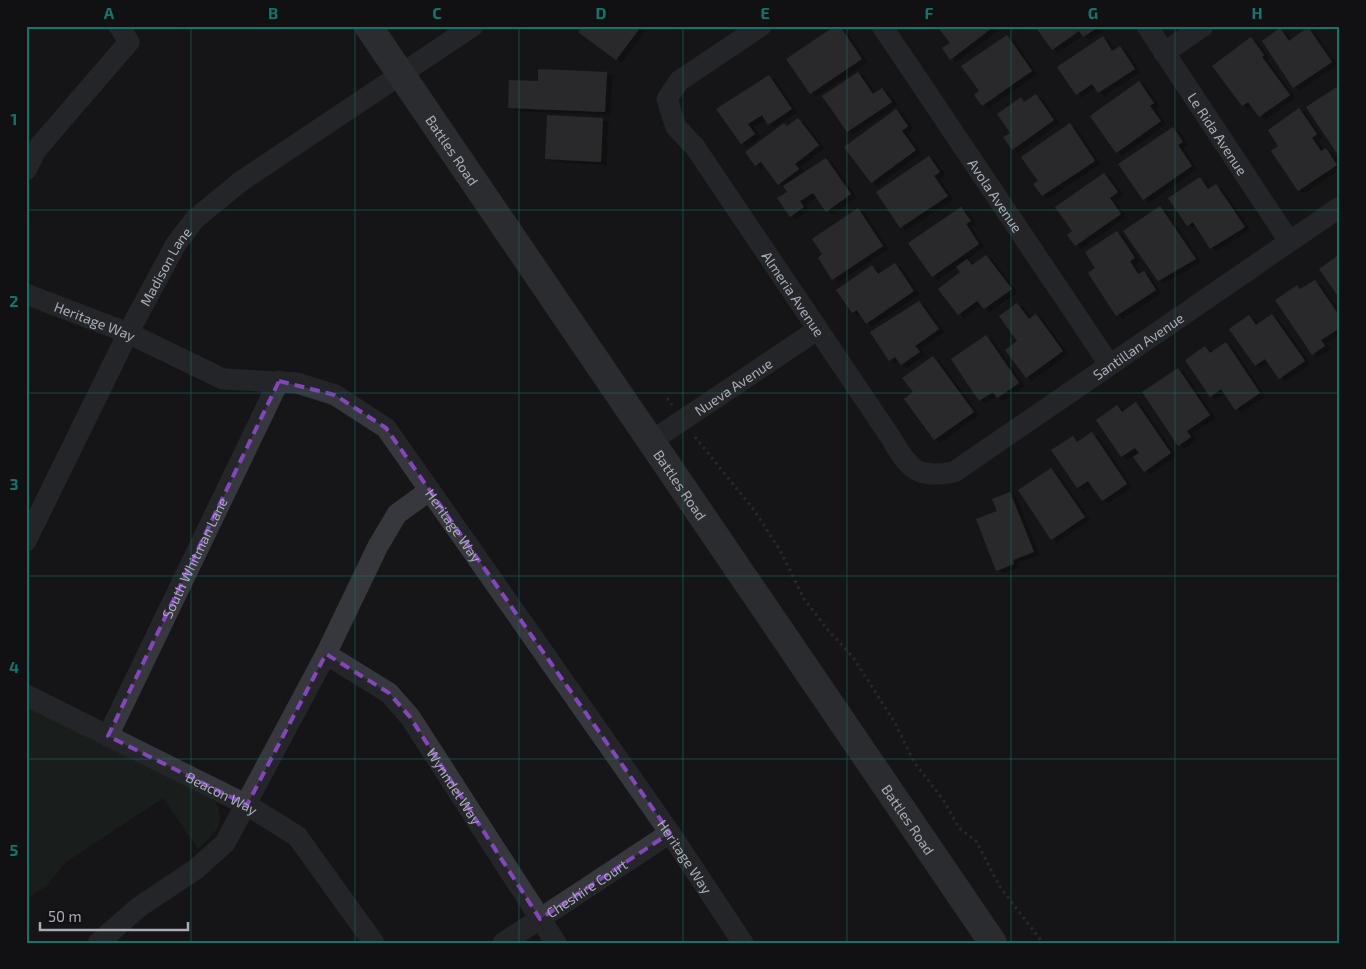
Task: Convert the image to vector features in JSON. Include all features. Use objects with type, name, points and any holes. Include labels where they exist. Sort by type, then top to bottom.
[{"type":"street","points":[[26,170],[31,144],[129,42],[119,26]]},
{"type":"street","name":"Battles Road","points":[[368,26],[993,943]]},
{"type":"street","name":"Madison Lane","points":[[26,541],[128,333],[176,244],[195,219],[240,182],[473,26]]},
{"type":"street","name":"Almeria Avenue","points":[[761,26],[679,81],[667,99],[676,127],[695,147],[891,438],[907,465],[932,476]]},
{"type":"street","name":"Avola Avenue","points":[[882,26],[1109,364]]},
{"type":"street","name":"Le Rida Avenue","points":[[1147,26],[1289,241]]},
{"type":"street","points":[[1164,52],[1203,26]]},
{"type":"street","name":"Santillan Avenue","points":[[932,476],[954,472],[1340,207]]},
{"type":"street","name":"Heritage Way","points":[[26,294],[128,333],[224,379],[297,383],[335,394],[386,428],[670,833],[743,943]]},
{"type":"street","name":"Nueva Avenue","points":[[650,442],[817,330]]},
{"type":"street","name":"South Whitman Lane","points":[[108,736],[279,381]]},
{"type":"street","points":[[98,943],[138,907],[196,869],[226,843],[326,654],[378,546],[397,514],[430,490]]},
{"type":"street","name":"Wynndel Way","points":[[326,654],[389,693],[410,716],[556,943]]},
{"type":"street","name":"Beacon Way","points":[[26,695],[246,805],[297,836],[374,943]]},
{"type":"street","name":"Cheshire Court","points":[[503,943],[670,833]]},
{"type":"path","points":[[666,398],[705,452],[754,510],[780,550],[804,599],[828,630],[853,657],[895,723],[914,762],[944,801],[959,828],[976,841],[1000,887],[1042,943]]},
{"type":"highlighted area","points":[[279,381],[335,395],[386,428],[670,833],[540,919],[410,717],[389,693],[326,654],[247,805],[108,736]]},
{"type":"shaded area","points":[[26,705],[214,800],[220,815],[218,827],[198,849],[163,798],[66,862],[47,885],[26,900]]},
{"type":"building","points":[[583,26],[638,26],[640,28],[616,60],[578,32]]},
{"type":"building","points":[[835,26],[840,26],[862,59],[810,94],[786,59]]},
{"type":"building","points":[[937,26],[990,26],[992,28],[950,60],[942,48],[950,43]]},
{"type":"building","points":[[1035,26],[1095,26],[1097,28],[1083,37],[1079,31],[1052,50]]},
{"type":"building","points":[[1308,27],[1332,62],[1293,88],[1262,41],[1280,28],[1289,41]]},
{"type":"building","points":[[1007,35],[1032,71],[982,106],[974,95],[979,91],[961,66]]},
{"type":"building","points":[[1103,36],[1112,51],[1120,46],[1135,69],[1098,93],[1092,84],[1076,95],[1057,67]]},
{"type":"building","points":[[1251,37],[1264,55],[1262,57],[1290,95],[1259,117],[1248,102],[1242,106],[1212,66]]},
{"type":"building","points":[[538,69],[607,72],[605,112],[508,108],[509,80],[538,81]]},
{"type":"building","points":[[858,72],[873,94],[882,88],[892,102],[847,132],[822,96]]},
{"type":"building","points":[[769,75],[792,109],[768,125],[762,115],[748,124],[755,134],[741,144],[716,109]]},
{"type":"building","points":[[1139,81],[1154,103],[1150,106],[1161,121],[1116,153],[1090,116]]},
{"type":"building","points":[[1340,85],[1340,158],[1306,107]]},
{"type":"building","points":[[1036,94],[1054,120],[1012,150],[1003,137],[1010,133],[997,114],[1021,97],[1024,102]]},
{"type":"building","points":[[1299,108],[1317,134],[1312,138],[1321,151],[1326,148],[1337,165],[1298,191],[1271,151],[1278,146],[1268,130]]},
{"type":"building","points":[[896,109],[908,126],[902,131],[916,150],[871,183],[844,147]]},
{"type":"building","points":[[547,115],[603,118],[601,162],[545,159]]},
{"type":"building","points":[[798,118],[819,145],[795,164],[799,169],[778,185],[761,162],[755,166],[745,152],[784,123],[787,126]]},
{"type":"building","points":[[1070,123],[1095,161],[1042,196],[1033,184],[1038,181],[1021,157]]},
{"type":"building","points":[[1173,127],[1183,142],[1178,145],[1192,166],[1143,200],[1118,164]]},
{"type":"building","points":[[929,156],[940,172],[934,176],[948,196],[900,228],[876,192]]},
{"type":"building","points":[[826,158],[851,194],[826,212],[813,193],[800,201],[804,207],[790,217],[777,198],[787,192],[783,186]]},
{"type":"building","points":[[1104,173],[1118,192],[1110,198],[1121,214],[1075,246],[1067,235],[1072,231],[1055,207]]},
{"type":"building","points":[[1200,177],[1208,189],[1216,184],[1245,227],[1210,249],[1193,222],[1187,226],[1168,198]]},
{"type":"building","points":[[1160,206],[1196,259],[1158,281],[1123,231]]},
{"type":"building","points":[[961,207],[971,221],[966,224],[979,244],[932,277],[908,243]]},
{"type":"building","points":[[858,208],[883,246],[832,280],[818,258],[822,254],[812,239]]},
{"type":"building","points":[[1117,231],[1135,258],[1130,261],[1138,274],[1144,271],[1156,290],[1116,316],[1088,273],[1095,268],[1085,252]]},
{"type":"building","points":[[1340,254],[1340,299],[1319,269]]},
{"type":"building","points":[[986,255],[1012,289],[984,309],[977,301],[958,315],[938,289],[960,272],[956,267],[967,259],[972,265]]},
{"type":"building","points":[[895,263],[914,291],[866,324],[857,310],[852,313],[836,290],[872,265],[878,274]]},
{"type":"building","points":[[1315,280],[1340,317],[1340,328],[1321,340],[1325,346],[1312,355],[1275,300],[1297,285],[1300,289]]},
{"type":"building","points":[[919,301],[939,329],[915,346],[920,352],[901,365],[895,357],[889,361],[870,332]]},
{"type":"building","points":[[1017,303],[1029,319],[1036,314],[1063,351],[1026,378],[1005,350],[1017,341],[999,316]]},
{"type":"building","points":[[1272,314],[1305,361],[1279,379],[1265,359],[1255,366],[1229,329],[1249,315],[1256,325]]},
{"type":"building","points":[[986,335],[1019,383],[997,398],[993,392],[979,401],[951,359]]},
{"type":"building","points":[[1226,342],[1260,393],[1235,410],[1221,389],[1210,397],[1185,360],[1205,346],[1210,353]]},
{"type":"building","points":[[933,356],[974,412],[934,440],[904,399],[913,392],[902,378]]},
{"type":"building","points":[[1178,368],[1210,415],[1187,431],[1191,437],[1178,446],[1142,392]]},
{"type":"building","points":[[1136,402],[1171,453],[1144,472],[1133,457],[1139,453],[1135,448],[1121,457],[1096,420],[1117,405],[1122,412]]},
{"type":"building","points":[[1092,432],[1127,484],[1102,501],[1088,481],[1077,488],[1051,450],[1073,436],[1077,442]]},
{"type":"building","points":[[1051,468],[1085,517],[1051,540],[1018,490]]},
{"type":"building","points":[[1010,492],[1034,552],[1013,560],[1014,564],[996,571],[976,519],[997,511],[992,499]]}]
